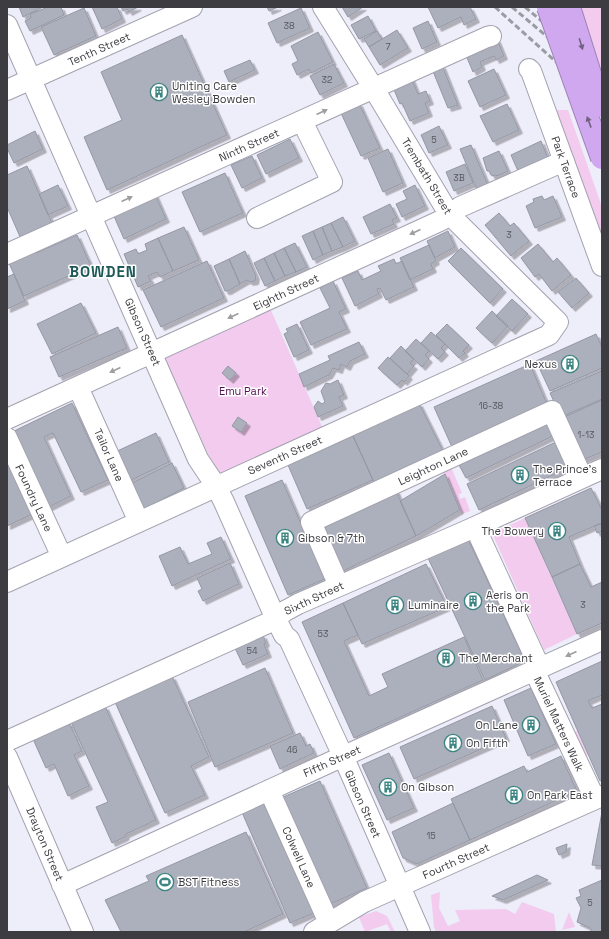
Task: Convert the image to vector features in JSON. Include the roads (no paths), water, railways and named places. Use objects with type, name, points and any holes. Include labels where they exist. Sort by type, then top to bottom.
[{"type":"highway","points":[[548,7],[602,158]]},
{"type":"highway","points":[[569,7],[592,80],[602,106]]},
{"type":"street","name":"Tenth Street","points":[[7,90],[192,7]]},
{"type":"street","name":"Trembath Street","points":[[323,7],[449,214],[558,322]]},
{"type":"street","name":"Gibson Street","points":[[7,25],[198,458],[216,486],[284,635],[283,644],[339,758],[395,888],[410,932]]},
{"type":"street","name":"Ninth Street","points":[[7,254],[491,36]]},
{"type":"street","name":"Park Terrace","points":[[529,69],[602,266]]},
{"type":"street","points":[[257,218],[332,182],[302,121]]},
{"type":"street","name":"Eighth Street","points":[[7,419],[442,220],[460,207],[564,161]]},
{"type":"street","name":"Seventh Street","points":[[7,582],[549,335],[558,322]]},
{"type":"street","name":"Tailor Lane","points":[[78,387],[139,522]]},
{"type":"street","name":"Leighton Lane","points":[[339,586],[311,522],[552,412],[582,477]]},
{"type":"street","name":"Foundry Lane","points":[[7,438],[62,557]]},
{"type":"street","name":"Sixth Street","points":[[7,741],[268,622],[298,604],[475,527],[602,469]]},
{"type":"street","name":"Muriel Matters Walk","points":[[475,527],[537,669],[598,797]]},
{"type":"street","name":"Fifth Street","points":[[62,885],[339,758],[602,640]]},
{"type":"street","name":"Drayton Street","points":[[9,765],[83,932]]},
{"type":"street","name":"Colwell Lane","points":[[269,790],[321,928]]},
{"type":"street","name":"Fourth Street","points":[[321,928],[364,902],[598,797]]},
{"type":"street","name":"Gibson Street","points":[[395,888],[420,932]]},
{"type":"railway","points":[[495,7],[602,103]]},
{"type":"railway","points":[[512,7],[602,83]]},
{"type":"railway","points":[[525,7],[602,72]]},
{"type":"place","name":"Uniting Care Wesley Bowden","points":[[159,92]]},
{"type":"place","name":"Nexus","points":[[570,364]]},
{"type":"place","name":"The Prince’s Terrace","points":[[520,475]]},
{"type":"place","name":"The Bowery","points":[[557,531]]},
{"type":"place","name":"Gibson & 7th","points":[[285,538]]},
{"type":"place","name":"Aeris on the Park","points":[[473,601]]},
{"type":"place","name":"Luminaire","points":[[395,605]]},
{"type":"place","name":"The Merchant","points":[[446,658]]},
{"type":"place","name":"On Lane","points":[[531,725]]},
{"type":"place","name":"On Fifth","points":[[453,743]]},
{"type":"place","name":"On Gibson","points":[[388,787]]},
{"type":"place","name":"On Park East","points":[[514,795]]},
{"type":"place","name":"BST Fitness","points":[[165,882]]},
{"type":"district","name":"BOWDEN","points":[[103,271]]},
{"type":"park label","name":"Emu Park","points":[[243,391]]}]
